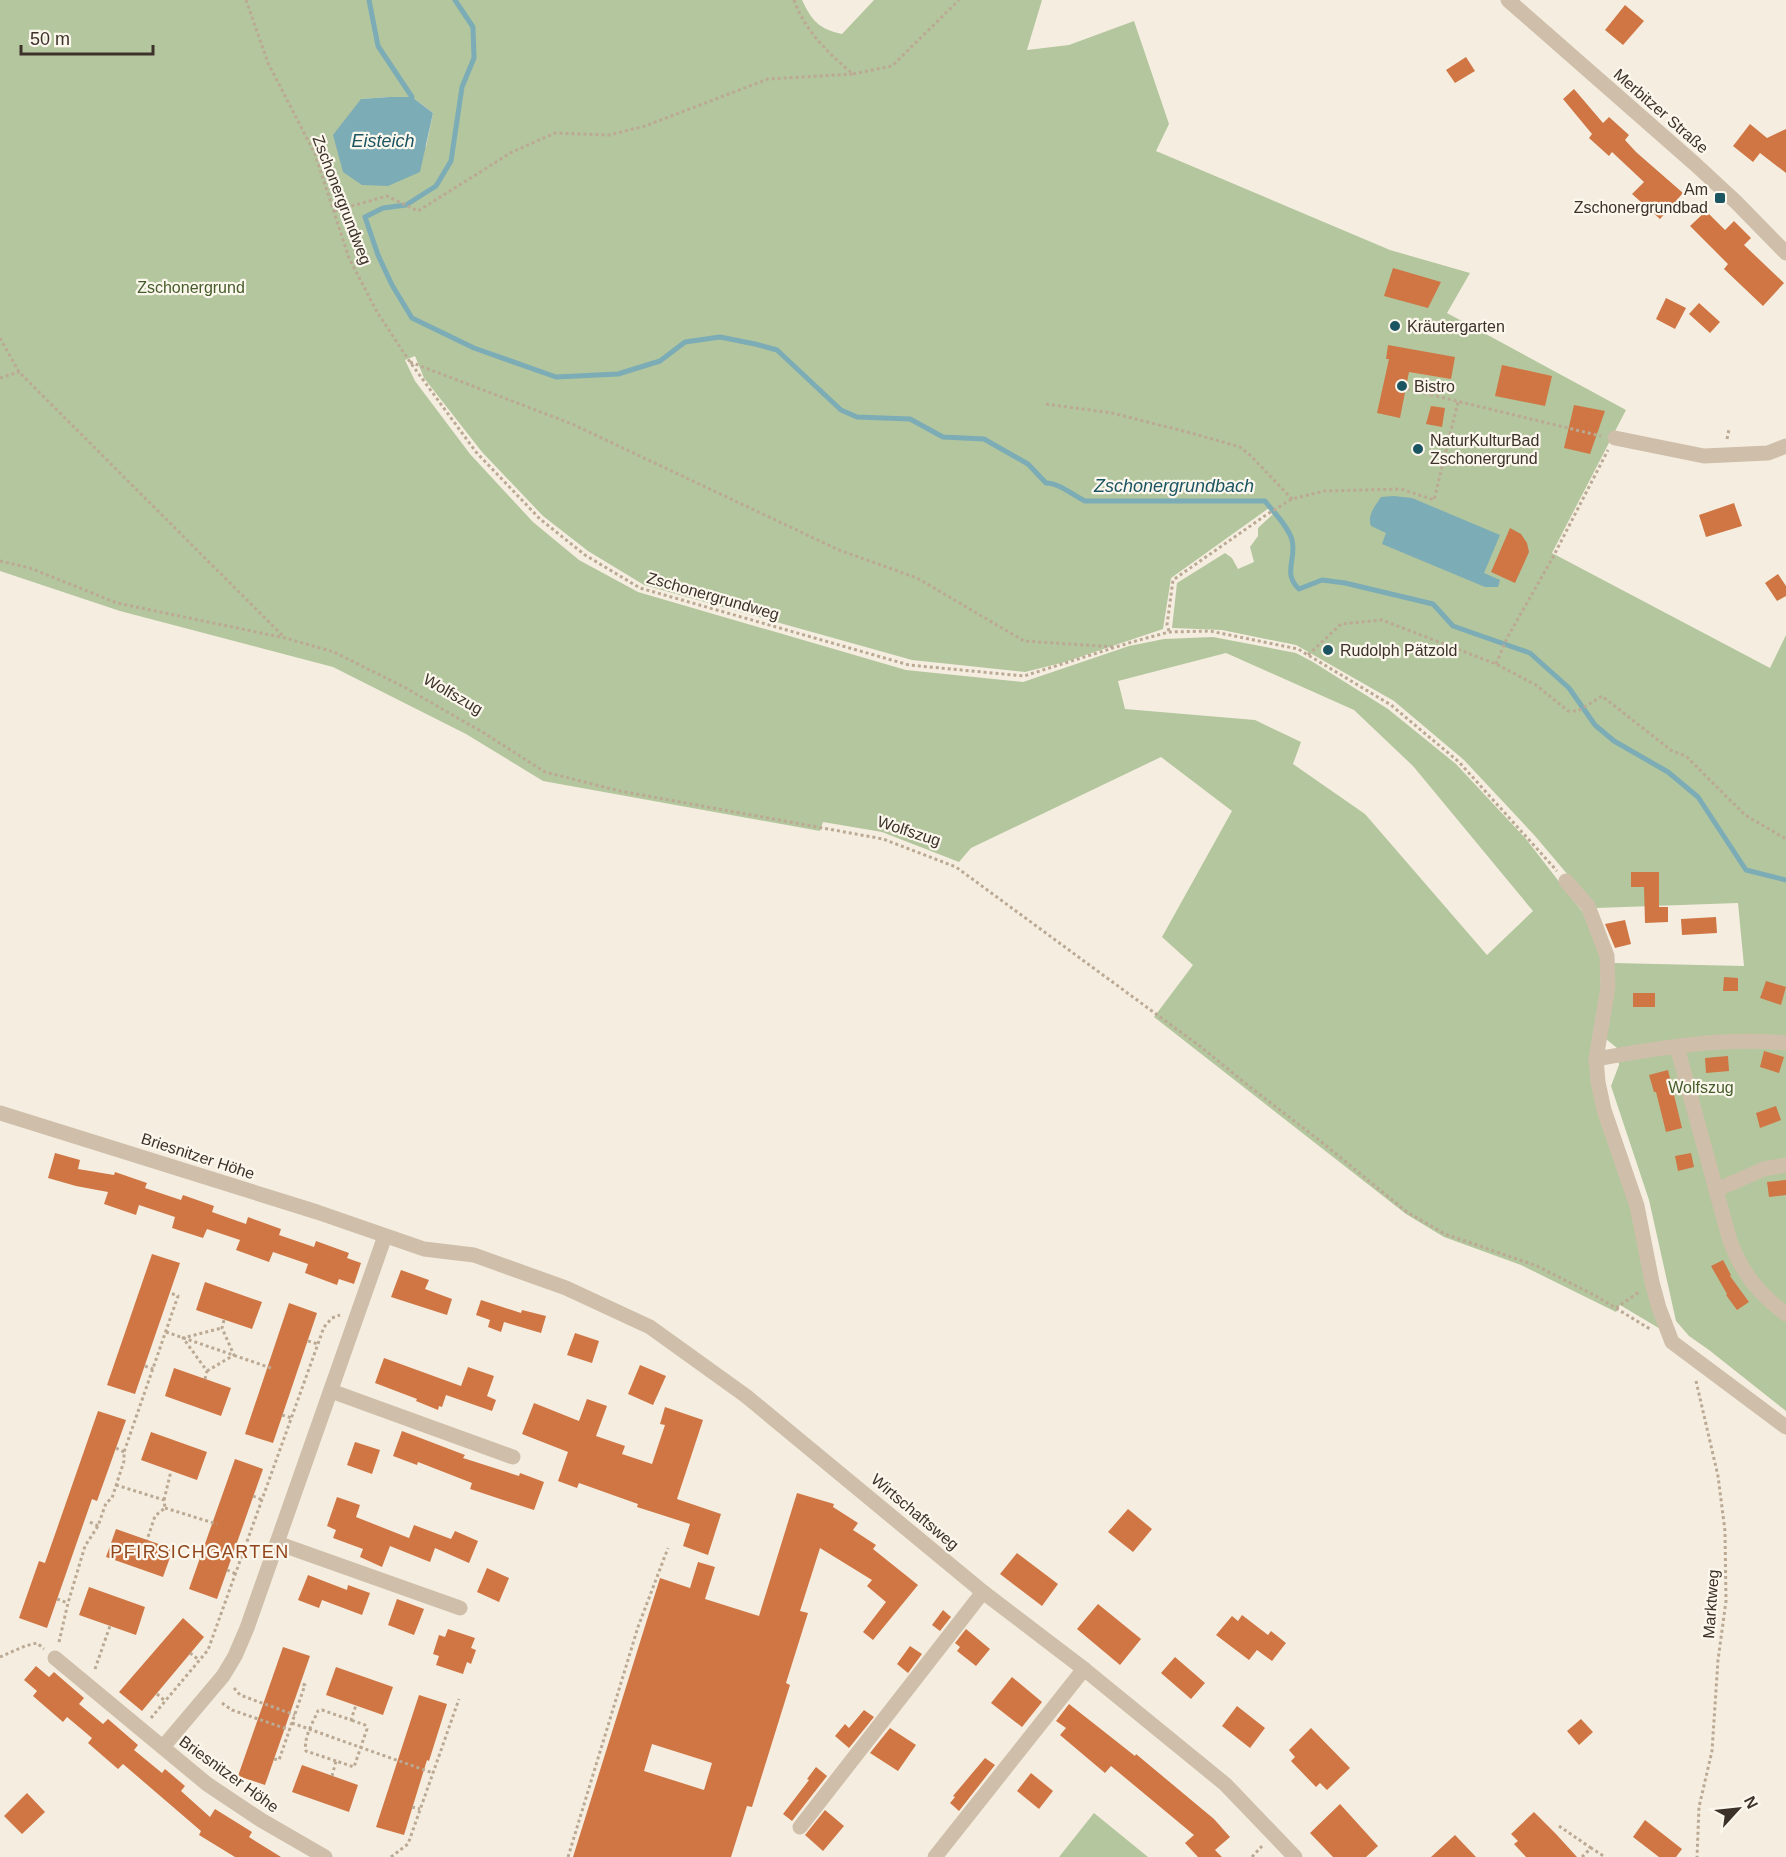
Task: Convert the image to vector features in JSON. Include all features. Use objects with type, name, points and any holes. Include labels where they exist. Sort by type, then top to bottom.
[{"type":"street","name":"Merbitzer Straße","points":[[1508,0],[1695,164],[1786,253]]},
{"type":"street","points":[[1615,438],[1704,456],[1768,453],[1786,446]]},
{"type":"street","points":[[1566,881],[1588,906],[1607,956],[1608,987],[1596,1059],[1598,1082],[1604,1110],[1637,1206],[1652,1282],[1672,1342],[1786,1427]]},
{"type":"street","points":[[1596,1059],[1677,1047],[1751,1040],[1786,1043]]},
{"type":"street","points":[[1677,1047],[1738,1263],[1754,1286],[1786,1314]]},
{"type":"street","name":"Briesnitzer Höhe","points":[[0,1113],[306,1209],[424,1249],[474,1255]]},
{"type":"street","points":[[1716,1190],[1764,1169],[1786,1165]]},
{"type":"street","name":"Briesnitzer Höhe","points":[[325,1857],[261,1820],[207,1784],[163,1748],[223,1676],[235,1656],[247,1628],[385,1236]]},
{"type":"street","name":"Wirtschaftsweg","points":[[474,1255],[566,1288],[650,1327],[746,1396],[983,1592],[1083,1669],[1225,1784],[1295,1857]]},
{"type":"street","points":[[331,1391],[513,1457]]},
{"type":"street","points":[[277,1543],[460,1608]]},
{"type":"street","points":[[800,1827],[983,1592]]},
{"type":"street","points":[[56,1658],[163,1748]]},
{"type":"street","points":[[935,1857],[1083,1669]]},
{"type":"path","name":"Zschonergrundweg","points":[[246,0],[268,63],[315,154],[349,258],[377,312],[410,362],[476,452],[540,519],[585,555],[640,588],[909,665],[1024,676],[1169,632],[1210,631],[1298,649],[1391,705],[1459,762],[1566,881]]},
{"type":"path","points":[[794,0],[798,13],[828,54],[854,74]]},
{"type":"path","points":[[334,211],[387,196],[418,211],[512,152],[555,133],[609,135],[645,126],[768,79],[854,74],[892,66],[959,0]]},
{"type":"path","points":[[0,338],[19,372],[285,638]]},
{"type":"path","points":[[410,362],[572,424],[839,550],[917,578],[1024,641],[1117,647]]},
{"type":"path","points":[[0,378],[19,372]]},
{"type":"path","points":[[1407,389],[1615,438],[1552,559],[1507,638],[1496,664]]},
{"type":"path","points":[[1169,632],[1167,625],[1173,580],[1292,499],[1324,491],[1401,489],[1434,500],[1458,402]]},
{"type":"path","points":[[1046,404],[1112,413],[1240,447],[1292,499]]},
{"type":"path","name":"Wolfszug","points":[[0,561],[30,568],[117,603],[285,638],[334,652],[394,682],[484,733],[545,772],[620,791],[883,839],[956,867],[1201,1047],[1407,1212],[1444,1234],[1536,1266],[1616,1308],[1672,1342]]},
{"type":"path","points":[[1308,655],[1341,624],[1382,620],[1496,664],[1536,685],[1568,711],[1578,711],[1602,696],[1672,751],[1686,756],[1745,814],[1786,839]]},
{"type":"path","points":[[1616,1308],[1652,1282]]},
{"type":"path","points":[[0,1657],[37,1643],[56,1658],[68,1604],[85,1546],[98,1526],[106,1503],[112,1498],[124,1461],[124,1452],[178,1296],[170,1293]]},
{"type":"path","points":[[141,1730],[208,1650],[324,1327],[332,1318],[361,1306]]},
{"type":"path","points":[[224,1320],[222,1328],[234,1355]]},
{"type":"path","points":[[183,1338],[222,1328]]},
{"type":"path","points":[[165,1332],[271,1368]]},
{"type":"path","points":[[183,1338],[207,1371]]},
{"type":"path","points":[[308,1341],[318,1344]]},
{"type":"path","points":[[205,1379],[207,1371],[234,1355]]},
{"type":"path","name":"Marktweg","points":[[1689,1355],[1718,1476],[1725,1531],[1726,1601],[1718,1660],[1712,1751],[1698,1807],[1697,1857]]},
{"type":"path","points":[[145,1366],[153,1369]]},
{"type":"path","points":[[282,1415],[292,1418]]},
{"type":"path","points":[[116,1448],[124,1452]]},
{"type":"path","points":[[165,1508],[164,1500],[171,1471]]},
{"type":"path","points":[[116,1485],[164,1500]]},
{"type":"path","points":[[253,1496],[262,1500]]},
{"type":"path","points":[[165,1508],[216,1524]]},
{"type":"path","points":[[147,1540],[155,1516],[165,1508]]},
{"type":"path","points":[[90,1522],[98,1526]]},
{"type":"path","points":[[568,1857],[639,1627],[668,1548]]},
{"type":"path","points":[[226,1570],[236,1574]]},
{"type":"path","points":[[57,1599],[68,1604]]},
{"type":"path","points":[[87,1684],[110,1626]]},
{"type":"path","points":[[190,1653],[199,1660]]},
{"type":"path","points":[[223,1676],[240,1695],[295,1715]]},
{"type":"path","points":[[274,1759],[279,1760],[290,1730],[305,1685],[300,1683]]},
{"type":"path","points":[[210,1692],[232,1710],[290,1730]]},
{"type":"path","points":[[157,1694],[165,1701]]},
{"type":"path","points":[[391,1857],[408,1844],[459,1699]]},
{"type":"path","points":[[351,1720],[356,1705]]},
{"type":"path","points":[[322,1710],[351,1720],[365,1725],[367,1729],[354,1767],[306,1751],[305,1746],[318,1711],[322,1710]]},
{"type":"path","points":[[292,1723],[433,1773]]},
{"type":"path","points":[[332,1776],[336,1761]]},
{"type":"path","points":[[412,1807],[420,1809]]},
{"type":"path","points":[[1559,1826],[1605,1857]]},
{"type":"path","points":[[1582,1857],[1592,1848]]},
{"type":"green space","name":"Zschonergrund","points":[[0,0],[802,0],[817,23],[827,30],[842,34],[874,0],[1042,0],[1027,50],[1069,45],[1134,21],[1169,124],[1156,151],[1390,250],[1470,273],[1447,313],[1626,410],[1552,553],[1770,668],[1786,635],[1786,1411],[1689,1336],[1676,1321],[1649,1200],[1611,1086],[1619,1065],[1617,1048],[1606,1039],[1613,963],[1744,966],[1738,903],[1596,908],[1535,836],[1464,760],[1394,701],[1296,645],[1222,630],[1172,628],[1177,583],[1225,553],[1232,558],[1238,569],[1254,562],[1250,547],[1258,536],[1258,528],[1274,513],[1269,508],[1171,578],[1163,629],[1065,662],[1025,672],[912,660],[644,585],[588,551],[543,516],[482,452],[424,378],[415,356],[405,360],[415,381],[470,454],[533,522],[579,560],[638,592],[906,670],[1023,682],[1129,646],[1164,639],[1213,637],[1296,653],[1388,709],[1456,764],[1526,839],[1588,919],[1600,956],[1601,988],[1592,1041],[1662,1330],[1620,1305],[1616,1312],[1521,1265],[1444,1237],[1406,1214],[1154,1017],[1193,965],[1162,937],[1232,811],[1161,757],[971,848],[959,862],[882,832],[823,822],[820,831],[543,781],[466,734],[333,667],[120,611],[0,571]],"holes":[[[412,97],[433,113],[426,147],[361,99]],[[1226,653],[1354,710],[1413,766],[1533,911],[1487,955],[1365,814],[1293,764],[1301,742],[1255,720],[1125,709],[1118,681]]]},
{"type":"green space","points":[[1094,1813],[1148,1857],[1059,1857]]},
{"type":"water","name":"Eisteich","points":[[412,97],[433,113],[420,172],[388,186],[362,185],[343,172],[333,135],[361,99]]},
{"type":"water","points":[[1381,497],[1412,498],[1500,535],[1484,573],[1500,580],[1498,587],[1485,587],[1382,544],[1386,533],[1371,526],[1371,514]]},
{"type":"building","points":[[1625,5],[1644,21],[1623,45],[1605,30]]},
{"type":"building","points":[[1466,57],[1475,71],[1455,83],[1446,70]]},
{"type":"building","points":[[1574,89],[1603,123],[1609,117],[1629,135],[1625,140],[1636,152],[1683,193],[1660,219],[1632,194],[1644,182],[1612,152],[1609,156],[1589,138],[1592,134],[1563,99]]},
{"type":"building","points":[[1750,124],[1767,138],[1786,129],[1786,173],[1760,153],[1753,162],[1733,146]]},
{"type":"building","points":[[1706,211],[1725,230],[1734,221],[1751,238],[1744,245],[1784,283],[1763,306],[1724,269],[1728,264],[1690,226]]},
{"type":"building","points":[[1393,268],[1441,282],[1428,308],[1384,296]]},
{"type":"building","points":[[1666,298],[1686,308],[1675,329],[1656,319]]},
{"type":"building","points":[[1699,303],[1720,322],[1710,333],[1689,314]]},
{"type":"building","points":[[1388,345],[1455,357],[1451,379],[1409,372],[1400,418],[1377,413],[1389,359],[1386,359]]},
{"type":"building","points":[[1502,365],[1552,376],[1545,406],[1495,396]]},
{"type":"building","points":[[1574,405],[1605,411],[1590,454],[1564,448]]},
{"type":"building","points":[[1431,406],[1445,408],[1442,427],[1426,424]]},
{"type":"building","points":[[1734,503],[1742,526],[1706,537],[1699,515]]},
{"type":"building","points":[[1510,528],[1521,534],[1527,543],[1529,552],[1515,583],[1491,572]]},
{"type":"building","points":[[1778,574],[1786,586],[1786,596],[1777,601],[1765,583]]},
{"type":"building","points":[[1631,872],[1659,872],[1659,907],[1668,907],[1668,922],[1645,923],[1644,887],[1631,887]]},
{"type":"building","points":[[1716,917],[1717,933],[1682,935],[1681,919]]},
{"type":"building","points":[[1625,920],[1631,944],[1615,948],[1605,924]]},
{"type":"building","points":[[1724,977],[1738,978],[1738,991],[1723,991]]},
{"type":"building","points":[[1766,981],[1786,987],[1781,1005],[1760,998]]},
{"type":"building","points":[[1633,993],[1655,993],[1655,1007],[1633,1007]]},
{"type":"building","points":[[1764,1051],[1784,1057],[1779,1073],[1760,1067]]},
{"type":"building","points":[[1728,1056],[1729,1071],[1706,1073],[1705,1058]]},
{"type":"building","points":[[1668,1070],[1682,1128],[1666,1132],[1656,1092],[1654,1092],[1649,1075]]},
{"type":"building","points":[[1776,1106],[1781,1120],[1760,1128],[1756,1113]]},
{"type":"building","points":[[55,1153],[80,1160],[78,1169],[114,1175],[115,1172],[147,1183],[145,1188],[181,1200],[183,1195],[214,1206],[212,1212],[246,1224],[248,1217],[281,1229],[279,1235],[314,1247],[316,1241],[349,1253],[347,1258],[361,1263],[354,1284],[339,1279],[337,1285],[305,1273],[308,1264],[273,1252],[269,1262],[236,1250],[240,1240],[207,1229],[203,1238],[172,1228],[175,1217],[139,1205],[136,1215],[104,1204],[108,1192],[48,1178]]},
{"type":"building","points":[[1691,1153],[1694,1167],[1678,1171],[1675,1156]]},
{"type":"building","points":[[1786,1180],[1786,1195],[1769,1197],[1767,1182]]},
{"type":"building","points":[[152,1254],[180,1263],[135,1394],[107,1385]]},
{"type":"building","points":[[1723,1260],[1730,1276],[1749,1302],[1737,1310],[1726,1295],[1711,1266]]},
{"type":"building","points":[[401,1270],[429,1280],[425,1289],[452,1299],[447,1315],[391,1297]]},
{"type":"building","points":[[205,1282],[262,1302],[252,1329],[196,1310]]},
{"type":"building","points":[[481,1300],[521,1313],[522,1310],[546,1316],[541,1333],[504,1322],[501,1332],[488,1327],[490,1320],[476,1315]]},
{"type":"building","points":[[289,1303],[317,1313],[273,1443],[245,1434]]},
{"type":"building","points":[[575,1333],[599,1341],[592,1363],[567,1355]]},
{"type":"building","points":[[384,1358],[461,1386],[468,1367],[494,1376],[487,1396],[496,1400],[492,1411],[446,1395],[442,1407],[439,1406],[438,1410],[416,1401],[417,1399],[375,1383]]},
{"type":"building","points":[[640,1365],[666,1376],[653,1405],[628,1394]]},
{"type":"building","points":[[174,1368],[231,1388],[221,1416],[165,1396]]},
{"type":"building","points":[[587,1399],[607,1406],[596,1436],[625,1446],[622,1454],[652,1464],[665,1425],[660,1424],[665,1407],[703,1420],[677,1499],[721,1514],[708,1555],[683,1546],[690,1524],[637,1507],[638,1504],[579,1483],[577,1488],[558,1481],[568,1452],[522,1434],[534,1403],[579,1421]]},
{"type":"building","points":[[98,1411],[126,1420],[97,1501],[92,1499],[47,1628],[19,1618],[39,1561],[45,1563]]},
{"type":"building","points":[[402,1431],[465,1455],[463,1458],[519,1476],[520,1473],[544,1482],[534,1510],[470,1489],[472,1483],[418,1462],[417,1465],[393,1456]]},
{"type":"building","points":[[151,1432],[207,1452],[197,1480],[141,1460]]},
{"type":"building","points":[[355,1442],[380,1450],[372,1474],[347,1465]]},
{"type":"building","points":[[235,1459],[263,1469],[217,1599],[189,1589]]},
{"type":"building","points":[[797,1493],[834,1504],[833,1507],[858,1523],[853,1530],[876,1545],[873,1549],[918,1585],[873,1640],[863,1632],[886,1602],[867,1586],[872,1580],[820,1548],[800,1611],[808,1613],[786,1683],[790,1685],[752,1807],[747,1806],[731,1857],[573,1857],[660,1578],[690,1588],[698,1562],[715,1567],[705,1599],[759,1616]],"holes":[[[652,1744],[712,1763],[704,1790],[644,1771]]]},
{"type":"building","points":[[337,1497],[360,1505],[356,1517],[409,1538],[414,1525],[451,1539],[455,1531],[478,1541],[469,1563],[435,1548],[430,1562],[390,1546],[382,1567],[360,1557],[363,1549],[333,1538],[336,1530],[327,1526]]},
{"type":"building","points":[[1128,1509],[1152,1529],[1133,1552],[1108,1532]]},
{"type":"building","points":[[116,1529],[173,1549],[163,1577],[106,1557]]},
{"type":"building","points":[[1017,1553],[1058,1584],[1042,1606],[1000,1574]]},
{"type":"building","points":[[487,1568],[509,1578],[499,1602],[477,1592]]},
{"type":"building","points":[[308,1575],[347,1590],[348,1585],[370,1593],[362,1615],[322,1600],[319,1608],[298,1600]]},
{"type":"building","points":[[89,1587],[145,1607],[136,1635],[79,1615]]},
{"type":"building","points":[[397,1599],[424,1609],[414,1635],[388,1625]]},
{"type":"building","points":[[1098,1604],[1141,1639],[1120,1665],[1077,1629]]},
{"type":"building","points":[[943,1610],[951,1617],[940,1631],[932,1625]]},
{"type":"building","points":[[1242,1615],[1268,1635],[1271,1631],[1286,1643],[1272,1661],[1257,1650],[1249,1660],[1216,1635],[1232,1616],[1238,1621]]},
{"type":"building","points":[[183,1618],[204,1637],[142,1711],[119,1692]]},
{"type":"building","points":[[448,1629],[475,1638],[471,1648],[476,1650],[471,1664],[467,1662],[463,1674],[436,1665],[439,1656],[433,1654],[439,1635],[445,1637]]},
{"type":"building","points":[[966,1629],[990,1649],[976,1666],[957,1651],[960,1647],[955,1643]]},
{"type":"building","points":[[910,1646],[922,1654],[908,1673],[897,1664]]},
{"type":"building","points":[[283,1647],[310,1656],[265,1785],[238,1776]]},
{"type":"building","points":[[1175,1657],[1205,1683],[1191,1699],[1161,1673]]},
{"type":"building","points":[[36,1666],[49,1677],[54,1672],[84,1698],[79,1704],[103,1724],[108,1719],[138,1745],[134,1750],[162,1773],[165,1769],[185,1786],[181,1791],[210,1817],[215,1809],[252,1832],[249,1837],[281,1857],[235,1857],[199,1835],[201,1831],[123,1764],[118,1769],[88,1743],[92,1738],[67,1717],[63,1722],[33,1696],[37,1691],[24,1680]]},
{"type":"building","points":[[336,1667],[393,1687],[383,1715],[326,1695]]},
{"type":"building","points":[[1012,1677],[1042,1702],[1022,1727],[991,1703]]},
{"type":"building","points":[[419,1695],[447,1704],[404,1835],[376,1827]]},
{"type":"building","points":[[1069,1704],[1135,1756],[1136,1754],[1214,1819],[1230,1837],[1215,1850],[1222,1857],[1198,1857],[1185,1843],[1194,1835],[1111,1766],[1105,1773],[1060,1735],[1066,1728],[1056,1721]]},
{"type":"building","points":[[1237,1706],[1265,1728],[1250,1748],[1222,1726]]},
{"type":"building","points":[[864,1710],[874,1717],[849,1748],[835,1736],[845,1724],[849,1728]]},
{"type":"building","points":[[1581,1719],[1593,1732],[1579,1745],[1567,1731]]},
{"type":"building","points":[[890,1728],[916,1745],[898,1771],[870,1753]]},
{"type":"building","points":[[1311,1728],[1350,1768],[1327,1790],[1320,1783],[1316,1787],[1291,1761],[1295,1757],[1289,1750]]},
{"type":"building","points":[[985,1758],[995,1765],[959,1811],[950,1803],[955,1797],[953,1796]]},
{"type":"building","points":[[302,1765],[358,1785],[349,1812],[292,1792]]},
{"type":"building","points":[[816,1767],[827,1776],[792,1821],[783,1814]]},
{"type":"building","points":[[1031,1773],[1053,1791],[1039,1809],[1017,1791]]},
{"type":"building","points":[[27,1793],[45,1812],[22,1834],[4,1816]]},
{"type":"building","points":[[1340,1804],[1378,1846],[1366,1857],[1333,1857],[1310,1833]]},
{"type":"building","points":[[825,1810],[844,1826],[823,1851],[805,1835]]},
{"type":"building","points":[[1534,1812],[1577,1857],[1526,1857],[1514,1844],[1518,1841],[1511,1834]]},
{"type":"building","points":[[1645,1820],[1682,1849],[1676,1857],[1659,1857],[1633,1837]]},
{"type":"building","points":[[1455,1835],[1476,1857],[1431,1857]]},
{"type":"waterway","name":"Zschonergrundbach","points":[[369,0],[378,46],[412,97],[408,102]]},
{"type":"waterway","name":"Zschonergrundbach","points":[[455,0],[473,27],[474,58],[462,87],[451,161],[436,186],[406,205],[383,208],[365,217],[378,255],[392,285],[412,318],[474,348],[556,377],[618,374],[660,361],[685,342],[720,337],[755,344],[777,350],[841,410],[857,417],[910,419],[943,437],[984,439],[1028,464],[1046,483],[1061,487],[1085,501],[1265,501],[1284,525],[1292,540],[1291,577],[1299,589],[1322,580],[1345,583],[1433,604],[1453,626],[1530,653],[1569,688],[1595,725],[1614,741],[1668,772],[1698,797],[1746,870],[1786,880]]},
{"type":"place","name":"Am Zschonergrundbad","points":[[1720,198]]},
{"type":"place","name":"Kräutergarten","points":[[1395,326]]},
{"type":"place","name":"Bistro","points":[[1402,386]]},
{"type":"place","name":"NaturKulturBad Zschonergrund","points":[[1418,449]]},
{"type":"place","name":"Rudolph Pätzold","points":[[1328,650]]},
{"type":"district","name":"PFIRSICHGARTEN","points":[[200,1552]]}]
